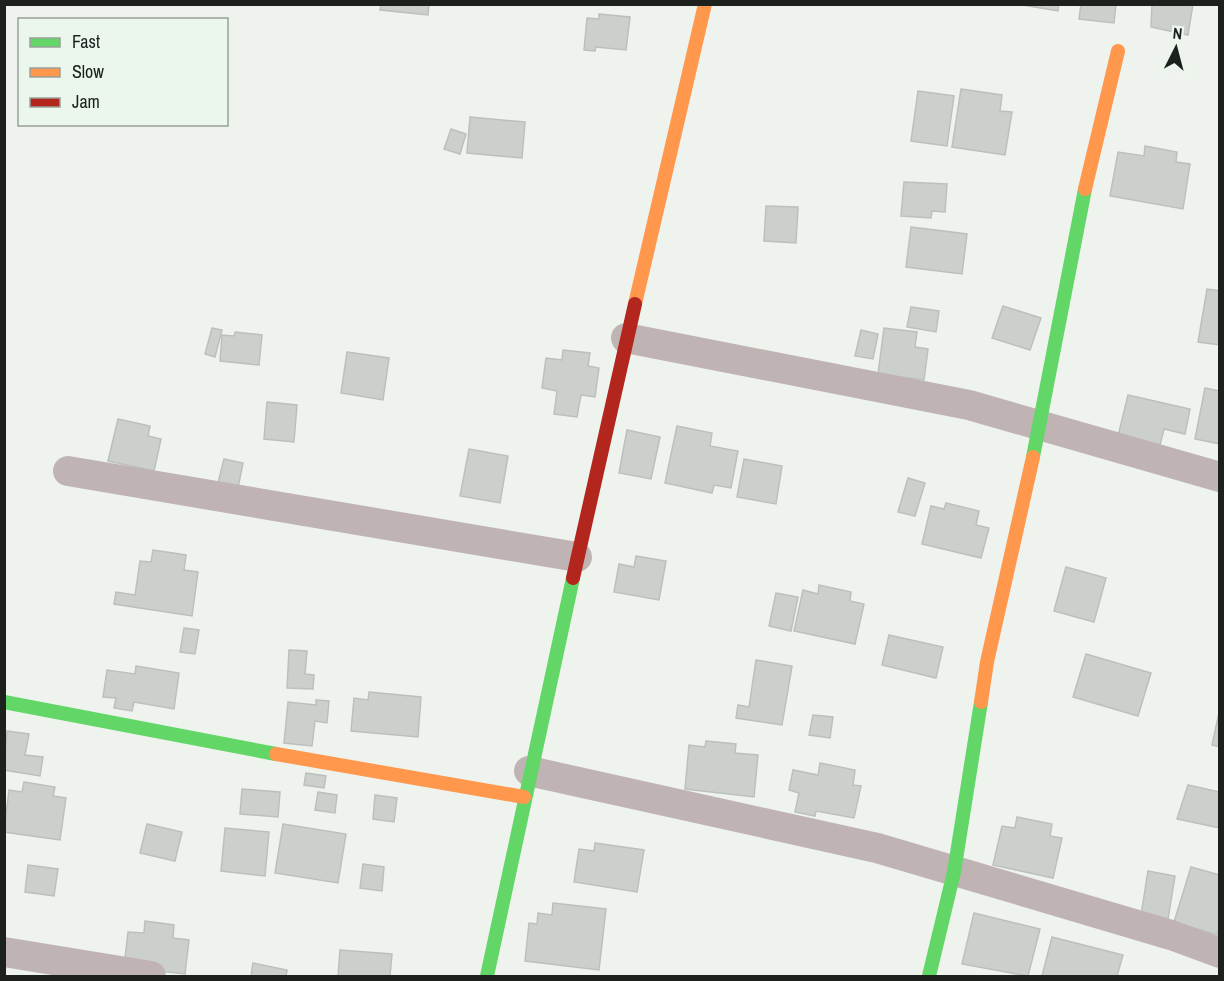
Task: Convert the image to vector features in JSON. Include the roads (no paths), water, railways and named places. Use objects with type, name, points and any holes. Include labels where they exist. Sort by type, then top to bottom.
[{"type":"street","points":[[487,976],[526,784],[626,338],[705,4]]},
{"type":"street","points":[[929,976],[954,872],[987,662],[1040,426],[1076,226],[1118,51]]},
{"type":"street","points":[[626,338],[969,405],[1220,477]]},
{"type":"street","points":[[68,471],[577,557]]},
{"type":"street","points":[[4,702],[316,762],[526,784],[878,848],[1171,935],[1220,953]]},
{"type":"street","points":[[4,952],[151,976]]}]
